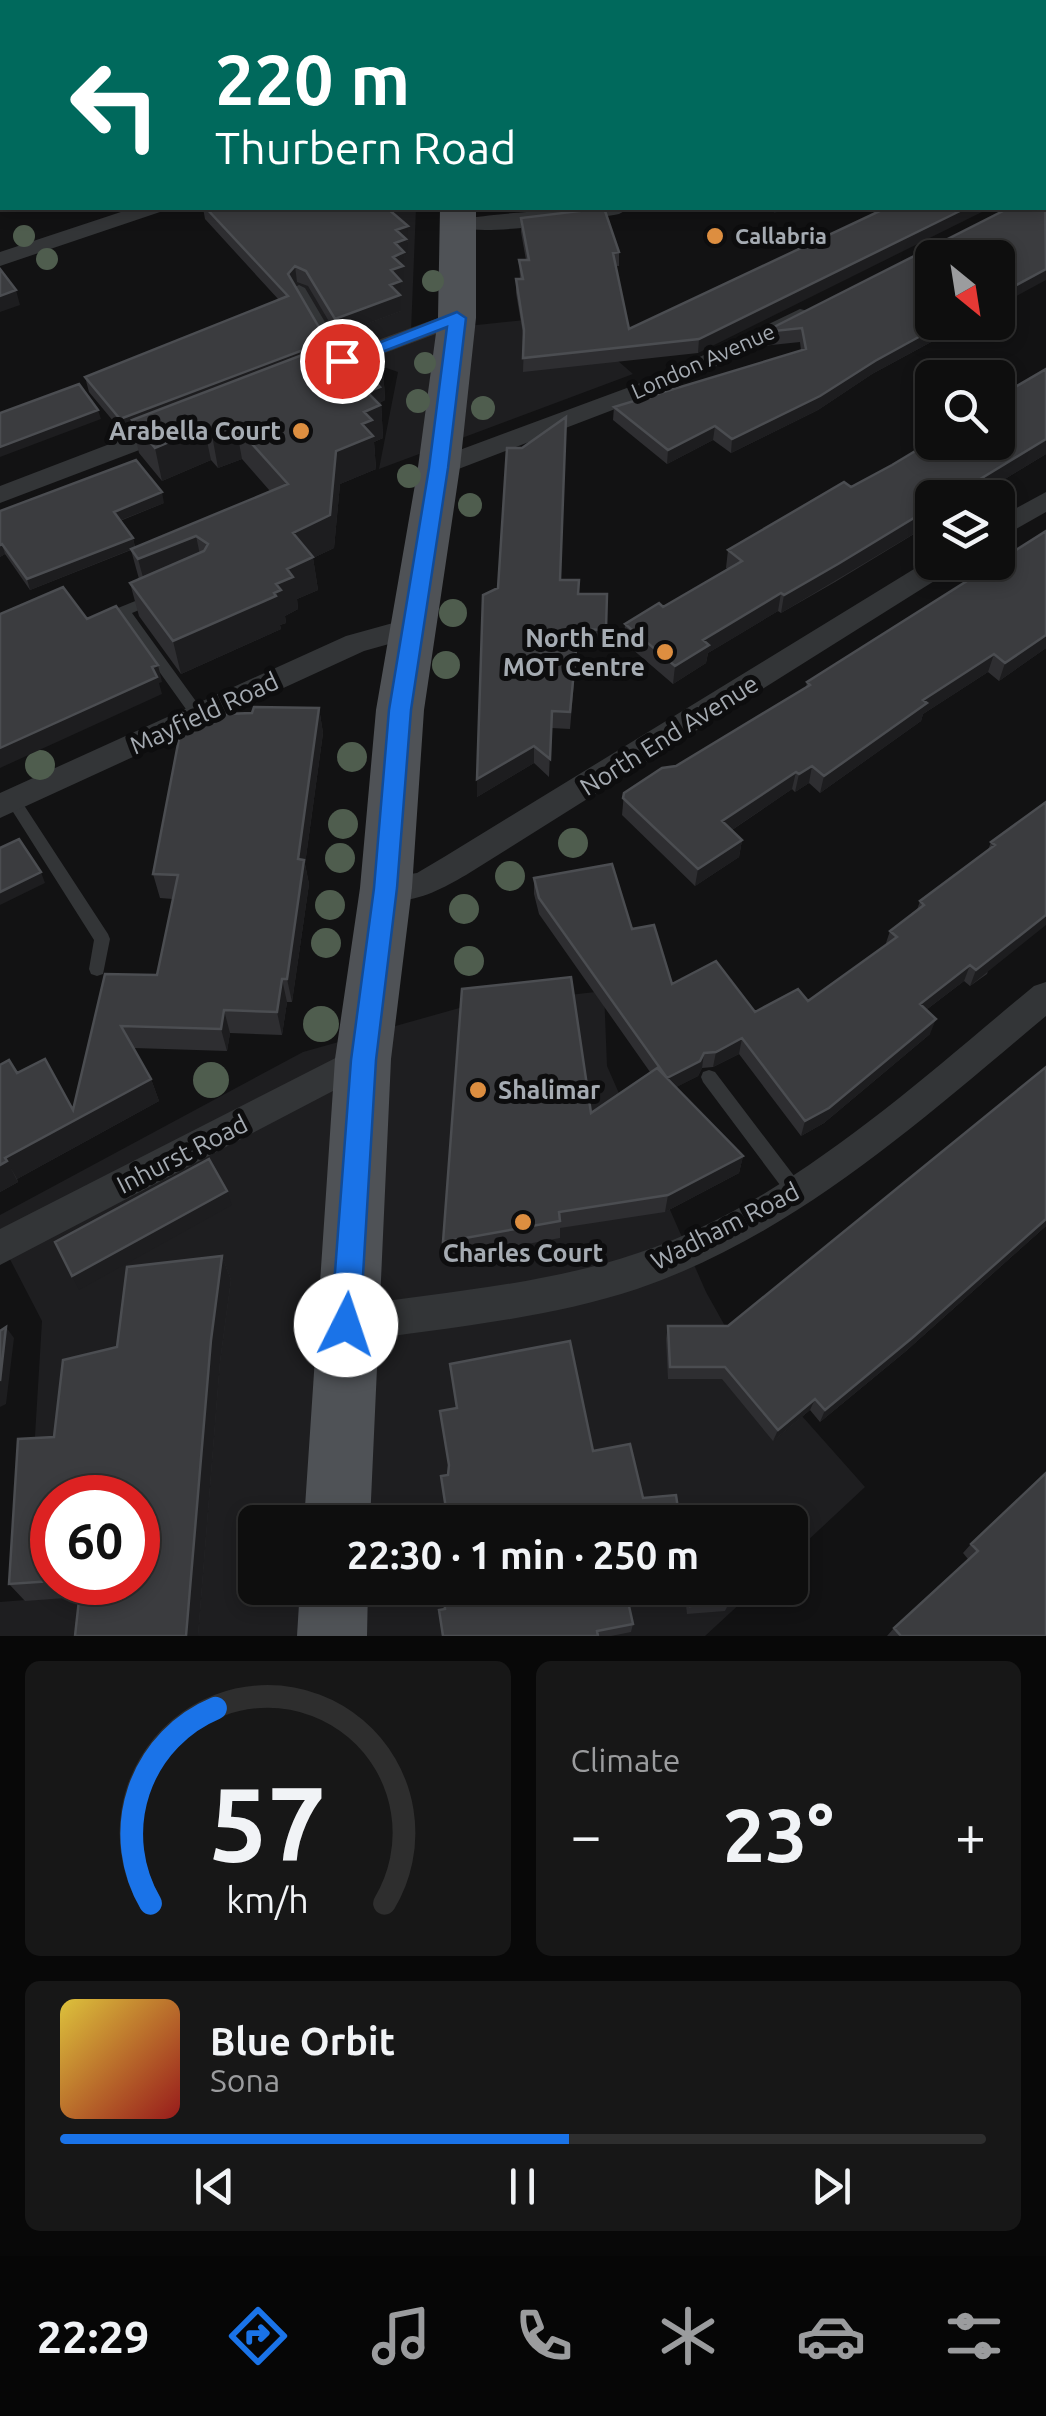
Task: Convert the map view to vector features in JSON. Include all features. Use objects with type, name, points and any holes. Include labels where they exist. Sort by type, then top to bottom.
[{"type":"main road","points":[[338,1505],[363,1060],[386,888],[411,628],[439,468],[457,318],[459,215]]},
{"type":"main road","points":[[332,1636],[333,1605]]},
{"type":"street","points":[[0,259],[147,210]]},
{"type":"street","points":[[459,215],[519,222],[605,210]]},
{"type":"street","name":"London Avenue","points":[[439,468],[670,380],[820,306]]},
{"type":"street","points":[[306,375],[457,318]]},
{"type":"street","points":[[0,495],[201,416]]},
{"type":"street","points":[[1015,519],[1046,500]]},
{"type":"street","name":"North End Avenue","points":[[386,888],[422,885],[917,580]]},
{"type":"street","name":"Mayfield Road","points":[[6,803],[356,643],[411,628]]},
{"type":"street","name":"Wadham Road","points":[[346,1325],[555,1291],[638,1271],[701,1244],[795,1191],[856,1150],[1046,996]]},
{"type":"street","name":"Inhurst Road","points":[[0,1248],[363,1060]]},
{"type":"lane","points":[[299,288],[342,361]]},
{"type":"lane","points":[[172,591],[123,611],[198,715]]},
{"type":"lane","points":[[6,803],[102,939],[96,968]]},
{"type":"lane","points":[[709,1077],[795,1191]]},
{"type":"shaded area","points":[[215,210],[416,210],[411,332],[525,320],[618,361],[633,374],[379,469],[398,372],[381,366],[356,376]]},
{"type":"shaded area","points":[[604,991],[607,1066],[706,1292],[730,1335],[865,1487],[808,1540],[808,1505],[238,1505],[238,1605],[739,1605],[705,1636],[0,1636],[0,1602],[25,1600],[30,1518],[30,1605],[160,1605],[160,1475],[33,1475],[42,1321],[0,1240],[0,1215],[303,1052],[463,1007]]},
{"type":"building","points":[[208,210],[389,210],[408,226],[396,230],[406,239],[395,243],[404,252],[393,257],[403,266],[391,270],[401,281],[390,285],[400,295],[335,319],[306,271],[295,266],[288,274],[327,341],[120,419],[85,377],[288,296]]},
{"type":"building","points":[[605,210],[619,252],[613,253],[629,329],[882,210],[962,210],[699,339],[523,358],[524,330],[516,279],[523,279],[519,260],[529,260],[521,218]]},
{"type":"building","points":[[1005,210],[1045,210],[1046,269],[1015,286],[1015,240],[946,240]]},
{"type":"building","points":[[915,256],[915,339],[820,396],[732,439],[715,426],[668,450],[614,407],[806,349],[802,328],[764,332]]},
{"type":"building","points":[[0,269],[16,290],[0,296]]},
{"type":"building","points":[[352,336],[383,367],[367,373],[380,387],[367,392],[380,405],[364,412],[372,420],[362,424],[373,436],[336,451],[330,515],[293,533],[313,557],[287,569],[293,577],[276,584],[281,590],[274,593],[276,596],[173,641],[130,583],[204,551],[208,544],[196,536],[138,559],[131,549],[288,484],[236,426],[212,435],[204,427],[155,448],[132,420]]},
{"type":"building","points":[[1046,369],[1046,439],[1015,458],[1015,387]]},
{"type":"building","points":[[79,384],[98,410],[0,447],[0,413]]},
{"type":"building","points":[[566,417],[560,580],[579,580],[578,594],[607,594],[606,630],[578,629],[570,712],[552,711],[550,759],[534,746],[477,779],[483,595],[498,588],[507,448],[522,448]]},
{"type":"building","points":[[915,451],[915,460],[1011,460],[979,480],[915,480],[915,517],[703,640],[709,645],[675,666],[625,624],[659,603],[663,607],[742,561],[728,550],[844,482],[851,487]]},
{"type":"building","points":[[136,460],[162,492],[114,512],[133,538],[27,579],[0,545],[0,511]]},
{"type":"building","points":[[1046,531],[1046,635],[1005,663],[994,654],[923,700],[927,703],[824,776],[812,766],[796,772],[722,821],[742,840],[698,869],[623,798],[624,793],[662,768],[676,766],[810,685],[807,682],[968,580],[1015,580],[1015,551]]},
{"type":"building","points":[[63,587],[87,619],[116,606],[158,665],[152,667],[157,677],[0,748],[0,614]]},
{"type":"building","points":[[254,707],[319,708],[298,859],[304,860],[287,979],[282,979],[277,1012],[224,1010],[221,1029],[121,1026],[151,1079],[5,1158],[7,1161],[0,1165],[0,1065],[9,1060],[17,1073],[45,1059],[73,1110],[105,974],[157,975],[178,875],[153,874],[182,723],[198,715],[252,713]]},
{"type":"building","points":[[1046,802],[1046,915],[976,970],[970,965],[920,1004],[936,1019],[829,1108],[805,1121],[742,1038],[716,1052],[704,1053],[700,1061],[667,1078],[539,898],[534,878],[612,864],[632,929],[654,925],[672,984],[716,961],[755,1012],[798,989],[808,1001],[897,937],[890,931],[924,905],[920,901]]},
{"type":"building","points":[[19,839],[41,872],[0,892],[0,848]]},
{"type":"building","points":[[571,977],[591,1113],[657,1068],[743,1156],[668,1195],[559,1212],[560,1221],[443,1242],[462,989]]},
{"type":"building","points":[[1046,1067],[1046,1219],[825,1410],[815,1399],[778,1430],[725,1367],[670,1367],[668,1326],[728,1326]]},
{"type":"building","points":[[209,1159],[227,1191],[72,1276],[55,1242]]},
{"type":"building","points":[[222,1256],[211,1340],[186,1636],[75,1636],[78,1605],[160,1605],[160,1475],[30,1475],[30,1583],[9,1584],[18,1439],[54,1437],[63,1360],[117,1347],[127,1267]]},
{"type":"building","points":[[6,1327],[0,1381],[0,1331]]},
{"type":"building","points":[[570,1341],[593,1451],[630,1444],[643,1498],[676,1495],[677,1505],[445,1505],[441,1476],[448,1475],[449,1465],[440,1411],[457,1408],[450,1364]]},
{"type":"building","points":[[1046,1473],[1046,1636],[901,1636],[894,1628],[978,1551],[971,1544]]},
{"type":"building","points":[[445,1605],[629,1605],[633,1624],[597,1631],[598,1636],[443,1636],[439,1610],[445,1609]]},
{"type":"place","name":"Callabria","points":[[715,236]]},
{"type":"place","name":"Arabella Court","points":[[301,431]]},
{"type":"place","name":"North End MOT Centre","points":[[665,652]]},
{"type":"place","name":"Shalimar","points":[[478,1090]]},
{"type":"place","name":"Charles Court","points":[[523,1222]]},
{"type":"route","points":[[342,361],[457,318],[439,468],[400,710],[386,888],[363,1060],[346,1325]]}]
